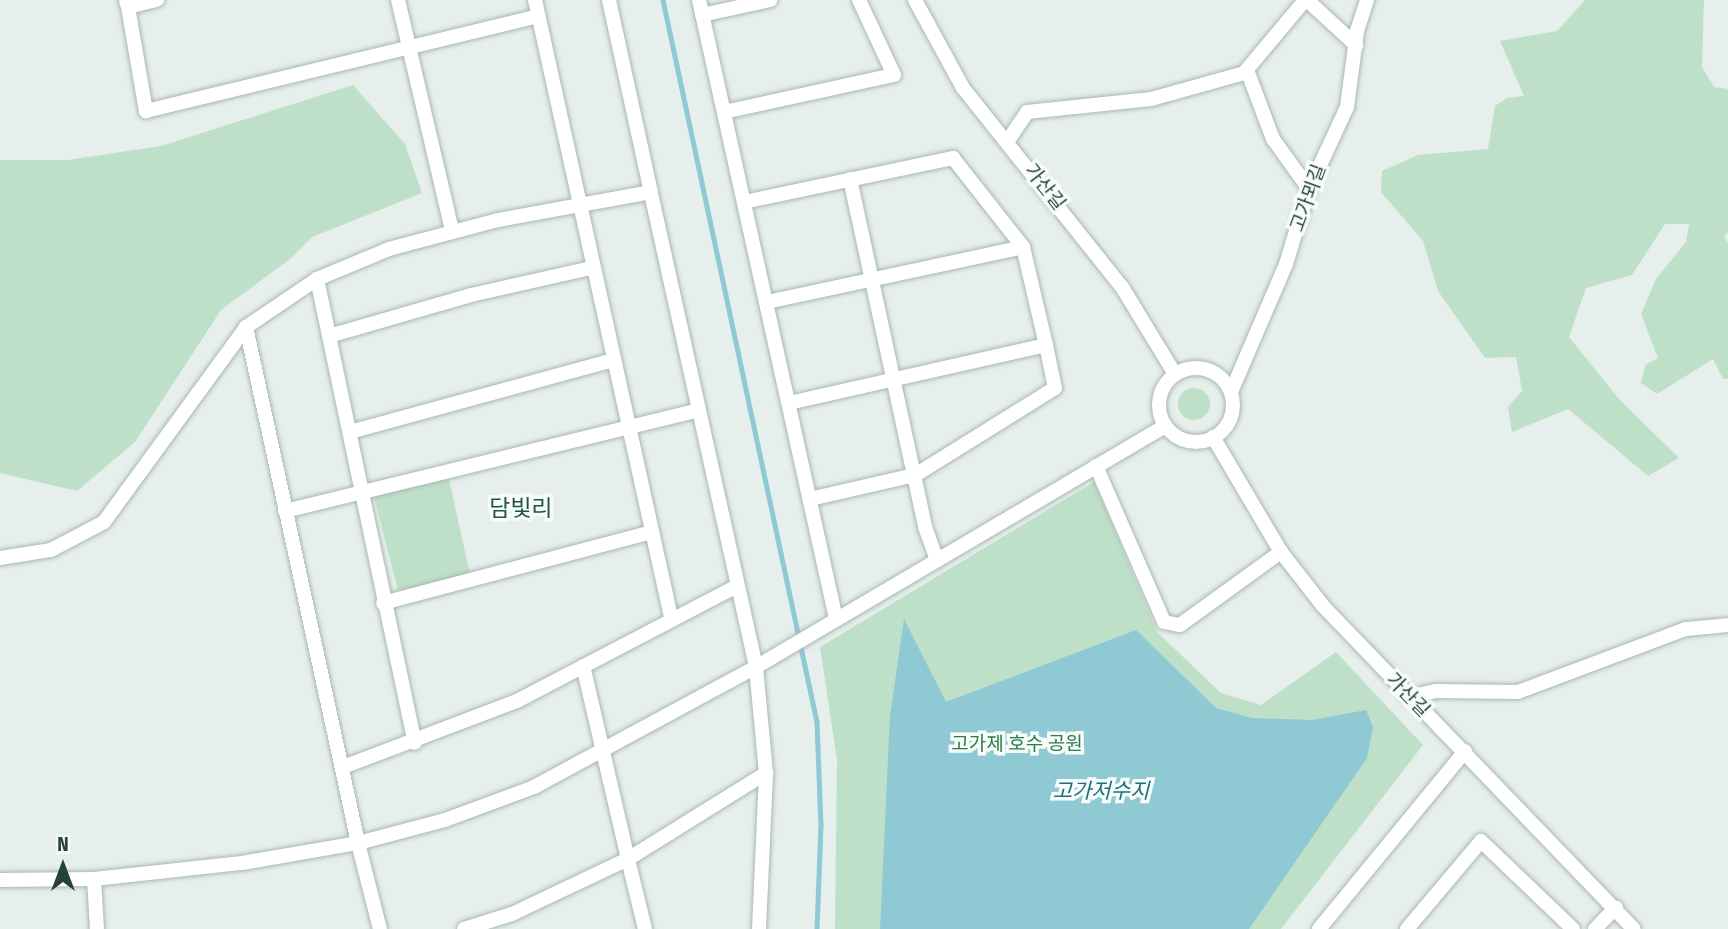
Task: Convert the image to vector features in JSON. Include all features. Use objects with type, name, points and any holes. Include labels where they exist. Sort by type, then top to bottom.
[{"type":"street","points":[[158,0],[127,4],[146,111],[407,44],[538,16]]},
{"type":"street","points":[[398,0],[452,231]]},
{"type":"street","points":[[535,0],[591,268],[671,617]]},
{"type":"street","points":[[609,0],[756,667],[766,773],[759,929]]},
{"type":"street","points":[[699,0],[810,499],[831,622]]},
{"type":"street","points":[[702,15],[770,0]]},
{"type":"street","points":[[724,112],[894,75],[859,0]]},
{"type":"street","name":"가산길","points":[[915,0],[963,88],[1009,139],[1122,287],[1175,374]]},
{"type":"street","points":[[1009,139],[1027,112],[1151,99],[1229,79],[1247,70],[1306,0],[1356,45]]},
{"type":"street","name":"고가뫼길","points":[[1231,392],[1286,264],[1309,189],[1347,107],[1356,45],[1367,0]]},
{"type":"street","points":[[1247,70],[1273,138],[1309,189]]},
{"type":"street","points":[[744,202],[953,158],[1023,247],[1046,345],[1055,388],[915,475],[810,499]]},
{"type":"street","points":[[850,179],[925,527],[937,560]]},
{"type":"street","points":[[0,558],[51,550],[104,522],[246,327],[317,279],[388,249],[452,231],[578,204],[651,192]]},
{"type":"street","points":[[767,302],[1023,247]]},
{"type":"street","points":[[329,336],[471,295],[591,268]]},
{"type":"street","points":[[317,279],[383,603],[415,743]]},
{"type":"street","points":[[246,327],[358,843],[380,929]]},
{"type":"street","points":[[789,403],[1046,345]]},
{"type":"street","points":[[350,432],[614,360]]},
{"type":"street","points":[[1207,369],[1217,374],[1231,392],[1232,413],[1213,437],[1182,439],[1166,426],[1160,415],[1161,392],[1175,374],[1207,369]]},
{"type":"street","points":[[285,511],[628,424],[699,410]]},
{"type":"street","points":[[0,880],[94,879],[243,863],[358,843],[445,820],[534,788],[772,659],[1166,426]]},
{"type":"street","name":"가산길","points":[[1213,437],[1281,552],[1323,606],[1408,697],[1465,751],[1616,907],[1634,929]]},
{"type":"street","points":[[1096,466],[1164,622],[1180,625],[1281,552]]},
{"type":"street","points":[[383,603],[651,532]]},
{"type":"street","points":[[343,767],[415,743],[517,701],[671,617],[737,586]]},
{"type":"street","points":[[1408,697],[1437,691],[1518,692],[1686,629],[1728,625]]},
{"type":"street","points":[[583,666],[606,751],[645,929]]},
{"type":"street","points":[[1319,929],[1465,751]]},
{"type":"street","points":[[464,929],[535,904],[628,859],[766,773]]},
{"type":"street","points":[[1407,929],[1481,841],[1573,929]]},
{"type":"street","points":[[94,879],[97,929]]},
{"type":"street","points":[[1595,929],[1616,907]]},
{"type":"green space","points":[[1585,0],[1704,0],[1702,67],[1714,87],[1728,89],[1728,232],[1724,237],[1728,243],[1728,379],[1723,379],[1713,359],[1657,394],[1641,383],[1645,365],[1658,358],[1641,314],[1656,279],[1686,242],[1689,224],[1665,224],[1632,275],[1586,288],[1569,337],[1619,399],[1679,458],[1648,476],[1568,409],[1512,432],[1508,407],[1522,391],[1516,357],[1485,358],[1438,291],[1423,241],[1381,192],[1382,171],[1418,155],[1488,149],[1495,106],[1507,98],[1524,96],[1500,41],[1557,31]]},
{"type":"green space","points":[[353,85],[405,144],[422,193],[312,237],[290,259],[221,310],[135,442],[77,491],[0,473],[0,160],[68,160],[161,146]]},
{"type":"green space","points":[[1194,388],[1205,393],[1210,404],[1205,415],[1194,420],[1183,415],[1178,404],[1183,393]]},
{"type":"green space","points":[[449,479],[471,579],[399,595],[374,496]]},
{"type":"green space","name":"고가저수지","points":[[1094,482],[1158,633],[1221,693],[1261,705],[1336,652],[1423,745],[1281,929],[835,929],[837,760],[820,647]]},
{"type":"water","name":"고가저수지","points":[[904,619],[946,702],[1136,630],[1216,708],[1252,718],[1312,720],[1366,710],[1373,727],[1367,758],[1249,929],[880,929],[890,716]]},
{"type":"waterway","points":[[663,0],[817,722],[821,825],[817,929]]},
{"type":"district","name":"담빛리","points":[[521,508]]},
{"type":"park label","name":"고가제 호수 공원","points":[[1017,744]]}]
